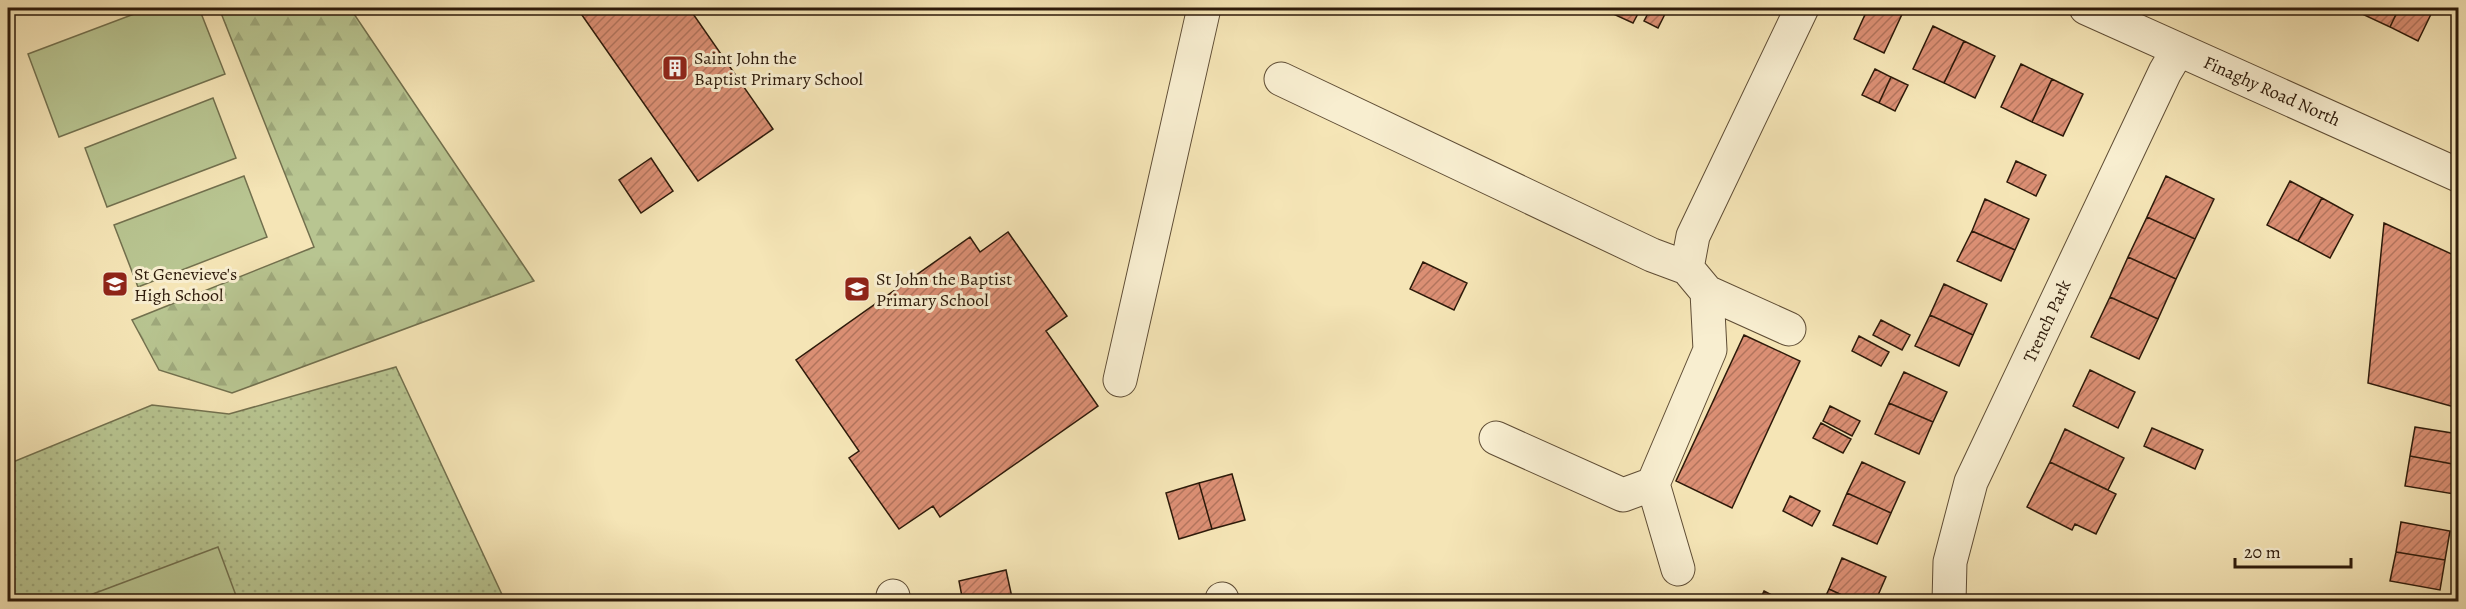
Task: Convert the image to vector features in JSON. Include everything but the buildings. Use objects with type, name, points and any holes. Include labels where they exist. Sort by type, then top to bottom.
[{"type":"street","points":[[1120,380],[1204,8]]},
{"type":"street","points":[[1678,569],[1653,484],[1710,350],[1697,280],[1693,236],[1802,8]]},
{"type":"street","name":"Finaghy Road North","points":[[2086,8],[2458,175]]},
{"type":"street","name":"Trench Park","points":[[1949,602],[1950,562],[1971,482],[2164,72],[2178,50]]},
{"type":"street","points":[[1281,79],[1641,250],[1790,329]]},
{"type":"street","points":[[1496,438],[1623,495],[1653,484]]},
{"type":"green space","points":[[150,8],[199,8],[225,74],[59,137],[28,54]]},
{"type":"green space","points":[[219,8],[350,8],[534,281],[232,393],[159,370],[132,320],[314,247]]},
{"type":"green space","points":[[213,98],[236,158],[107,207],[85,148]]},
{"type":"green space","points":[[244,176],[267,237],[138,287],[114,225]]},
{"type":"green space","points":[[396,367],[505,601],[8,602],[8,464],[152,405],[229,414]]},
{"type":"green space","points":[[218,547],[238,601],[74,601]]},
{"type":"place","name":"Saint John the Baptist Primary School","points":[[675,68]]},
{"type":"place","name":"St Genevieve's High School","points":[[115,284]]},
{"type":"place","name":"St John the Baptist Primary School","points":[[857,289]]}]
